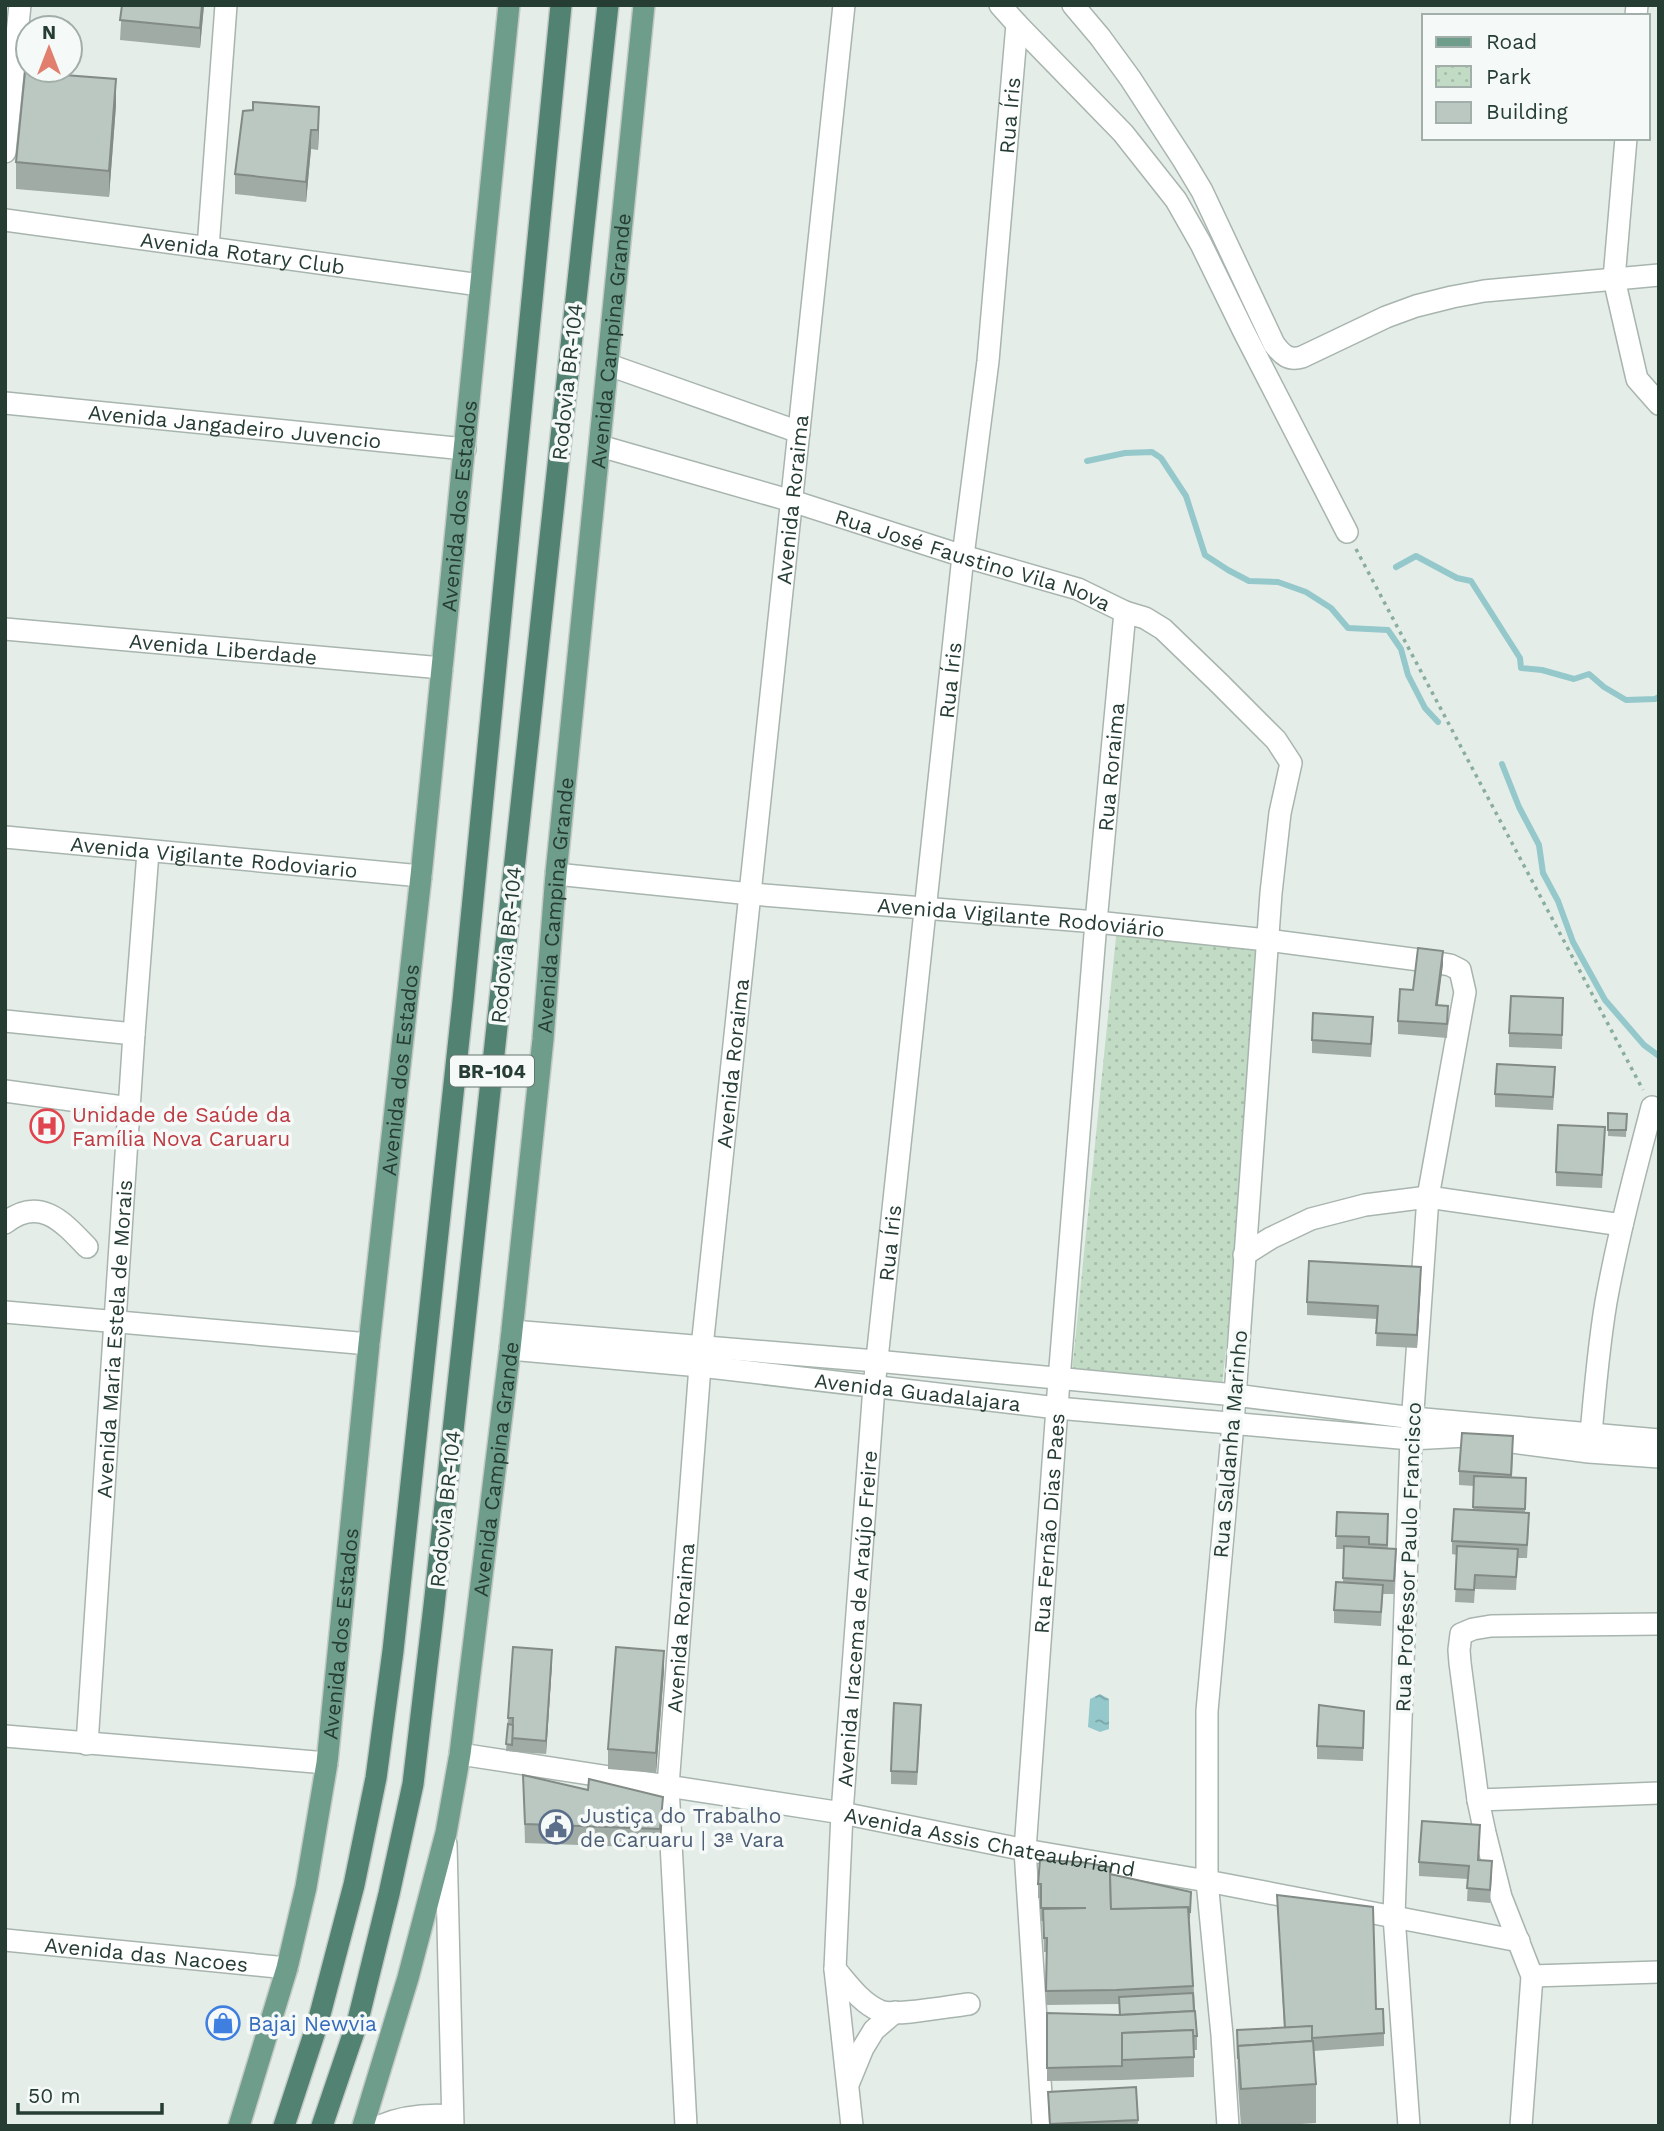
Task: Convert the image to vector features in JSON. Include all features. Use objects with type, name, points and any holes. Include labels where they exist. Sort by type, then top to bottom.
[{"type":"highway","name":"Rodovia BR-104","points":[[284,2126],[318,2022],[354,1885],[376,1778],[393,1651],[463,1001],[561,5]]},
{"type":"highway","name":"Rodovia BR-104","points":[[322,2126],[358,2020],[413,1784],[608,5]]},
{"type":"main road","name":"Avenida dos Estados","points":[[239,2126],[287,1968],[306,1887],[327,1763],[369,1344],[421,876],[509,5]]},
{"type":"main road","name":"Avenida Campina Grande","points":[[363,2126],[408,1978],[446,1833],[460,1754],[511,1340],[543,1039],[556,874],[644,5]]},
{"type":"street","points":[[5,152],[20,6],[13,5]]},
{"type":"street","points":[[208,248],[226,5]]},
{"type":"street","name":"Avenida Roraima","points":[[686,2126],[668,1786],[701,1356],[844,5]]},
{"type":"street","points":[[1073,5],[1101,37],[1184,161],[1202,191],[1274,344],[1286,357],[1302,357],[1386,317],[1452,297],[1484,291],[1659,275]]},
{"type":"street","points":[[1007,11],[1123,133],[1176,200],[1347,532]]},
{"type":"street","name":"Rua Íris","points":[[876,1362],[963,556],[988,361],[1007,11]]},
{"type":"street","points":[[1626,140],[1614,279],[1637,379],[1659,404]]},
{"type":"street","name":"Avenida Rotary Club","points":[[5,220],[480,285]]},
{"type":"street","points":[[609,365],[799,432]]},
{"type":"street","name":"Avenida Jangadeiro Juvencio","points":[[5,403],[465,449]]},
{"type":"street","name":"Rua José Faustino Vila Nova","points":[[600,446],[792,501],[963,556],[1078,589],[1155,623],[1175,639],[1276,740],[1291,763]]},
{"type":"street","name":"Rua Roraima","points":[[1096,922],[1125,612]]},
{"type":"street","name":"Avenida Liberdade","points":[[5,629],[442,668]]},
{"type":"street","name":"Rua Saldanha Marinho","points":[[1228,2126],[1207,1881],[1206,1711],[1233,1424],[1267,940],[1280,813],[1291,763]]},
{"type":"street","name":"Avenida Vigilante Rodoviario","points":[[5,837],[421,876]]},
{"type":"street","name":"Avenida Maria Estela de Morais","points":[[88,1744],[148,852]]},
{"type":"street","name":"Avenida Vigilante Rodoviário","points":[[556,874],[751,894],[1096,922],[1267,940],[1450,965],[1460,970],[1465,992]]},
{"type":"street","name":"Rua Fernão Dias Paes","points":[[1043,2126],[1025,1850],[1096,922]]},
{"type":"street","name":"Rua Professor Paulo Francisco","points":[[1409,2126],[1395,1916],[1412,1429],[1428,1197],[1465,992]]},
{"type":"street","points":[[5,1021],[134,1034]]},
{"type":"street","points":[[5,1091],[130,1108]]},
{"type":"street","points":[[1590,1442],[1606,1303],[1622,1225],[1656,1114]]},
{"type":"street","points":[[1244,1255],[1271,1238],[1311,1219],[1365,1205],[1428,1197],[1622,1225]]},
{"type":"street","points":[[5,1223],[26,1212],[44,1213],[61,1220],[87,1247]]},
{"type":"street","points":[[5,1312],[369,1344]]},
{"type":"street","name":"Avenida Guadalajara","points":[[511,1340],[701,1356],[874,1387],[1057,1408],[1233,1424],[1412,1429]]},
{"type":"street","points":[[701,1356],[876,1362],[1235,1395],[1412,1429],[1590,1442],[1659,1440]]},
{"type":"street","name":"Avenida Iracema de Araújo Freire","points":[[852,2126],[835,1969],[842,1813],[876,1362]]},
{"type":"street","points":[[1590,1442],[1659,1457]]},
{"type":"street","points":[[1521,2126],[1532,1976],[1501,1897],[1478,1800],[1460,1663],[1461,1634],[1491,1626],[1659,1624]]},
{"type":"street","points":[[5,1736],[327,1763]]},
{"type":"street","name":"Avenida Assis Chateaubriand","points":[[460,1754],[842,1813],[1025,1850],[1207,1881],[1519,1941]]},
{"type":"street","points":[[1478,1800],[1659,1793]]},
{"type":"street","points":[[380,2126],[407,2117],[428,2114],[452,2121],[446,1833]]},
{"type":"street","name":"Avenida das Nacoes","points":[[5,1940],[287,1968]]},
{"type":"street","points":[[835,1969],[860,1998],[881,2012],[969,2004]]},
{"type":"street","points":[[1532,1976],[1659,1972]]},
{"type":"street","points":[[847,2085],[874,2030],[895,2012]]},
{"type":"path","points":[[1347,532],[1656,1114]]},
{"type":"green space","points":[[1117,927],[1271,946],[1222,1385],[1072,1372]]},
{"type":"water","points":[[1100,1694],[1109,1699],[1109,1729],[1100,1732],[1088,1727],[1090,1699]]},
{"type":"building","points":[[122,5],[202,5],[200,28],[120,20]]},
{"type":"building","points":[[84,77],[116,79],[109,171],[16,162],[24,84],[84,84]]},
{"type":"building","points":[[253,102],[319,107],[318,130],[311,130],[306,182],[235,174],[243,111],[253,110]]},
{"type":"building","points":[[1418,948],[1443,951],[1436,1005],[1448,1006],[1447,1024],[1398,1021],[1400,989],[1413,990]]},
{"type":"building","points":[[1511,996],[1563,998],[1562,1035],[1509,1033]]},
{"type":"building","points":[[1313,1013],[1373,1017],[1371,1044],[1312,1040]]},
{"type":"building","points":[[1497,1064],[1555,1067],[1553,1097],[1495,1094]]},
{"type":"building","points":[[1608,1113],[1627,1114],[1626,1130],[1608,1130]]},
{"type":"building","points":[[1558,1125],[1605,1127],[1602,1175],[1556,1172]]},
{"type":"building","points":[[1309,1261],[1421,1267],[1417,1335],[1376,1333],[1378,1306],[1307,1302]]},
{"type":"building","points":[[1462,1433],[1513,1436],[1511,1475],[1459,1471]]},
{"type":"building","points":[[1474,1476],[1526,1478],[1525,1509],[1473,1507]]},
{"type":"building","points":[[1454,1509],[1529,1513],[1527,1545],[1452,1541]]},
{"type":"building","points":[[1337,1512],[1388,1514],[1387,1545],[1369,1544],[1369,1537],[1336,1536]]},
{"type":"building","points":[[1344,1546],[1396,1549],[1394,1581],[1343,1578]]},
{"type":"building","points":[[1457,1546],[1518,1549],[1516,1577],[1475,1575],[1474,1590],[1455,1589]]},
{"type":"building","points":[[1336,1582],[1383,1585],[1381,1612],[1334,1610]]},
{"type":"building","points":[[513,1647],[552,1650],[546,1741],[512,1738],[513,1718],[508,1718]]},
{"type":"building","points":[[616,1647],[664,1651],[656,1753],[608,1749]]},
{"type":"building","points":[[894,1703],[921,1705],[917,1772],[891,1771]]},
{"type":"building","points":[[1319,1705],[1364,1711],[1363,1748],[1317,1746]]},
{"type":"building","points":[[508,1724],[513,1725],[512,1745],[506,1744]]},
{"type":"building","points":[[523,1775],[588,1790],[589,1779],[663,1797],[660,1829],[525,1824]]},
{"type":"building","points":[[1422,1821],[1480,1825],[1478,1860],[1492,1861],[1490,1890],[1467,1888],[1469,1866],[1419,1862]]},
{"type":"building","points":[[1040,1860],[1110,1867],[1111,1909],[1188,1907],[1193,1986],[1046,1991],[1047,1938],[1044,1938],[1043,1909],[1086,1908],[1041,1908],[1041,1884],[1038,1884]]},
{"type":"building","points":[[1110,1874],[1191,1892],[1190,1912],[1188,1907],[1111,1909]]},
{"type":"building","points":[[1277,1895],[1373,1907],[1376,2009],[1383,2009],[1384,2033],[1312,2038],[1312,2026],[1285,2028]]},
{"type":"building","points":[[1193,1993],[1194,2011],[1120,2015],[1119,1997]]},
{"type":"building","points":[[1195,2011],[1197,2036],[1193,2036],[1193,2030],[1122,2033],[1122,2066],[1047,2068],[1047,2013],[1120,2015]]},
{"type":"building","points":[[1312,2026],[1312,2041],[1238,2046],[1238,2059],[1237,2030]]},
{"type":"building","points":[[1193,2030],[1194,2057],[1122,2060],[1122,2033]]},
{"type":"building","points":[[1313,2041],[1316,2084],[1241,2089],[1238,2046]]},
{"type":"building","points":[[1136,2087],[1138,2120],[1050,2124],[1048,2092]]},
{"type":"waterway","points":[[1087,461],[1125,453],[1152,452],[1161,458],[1186,496],[1205,555],[1249,581],[1278,582],[1306,592],[1331,608],[1348,628],[1388,630],[1401,649],[1408,675],[1425,708],[1438,722]]},
{"type":"waterway","points":[[1396,567],[1416,556],[1457,578],[1471,581],[1520,658],[1521,668],[1542,670],[1574,679],[1589,674],[1626,700],[1659,697]]},
{"type":"waterway","points":[[1502,764],[1519,807],[1539,845],[1543,873],[1558,901],[1573,942],[1605,1000],[1644,1045],[1659,1056]]},
{"type":"place","name":"Unidade de Saúde da Família Nova Caruaru","points":[[47,1126]]},
{"type":"place","name":"Justiça do Trabalho de Caruaru | 3ª Vara","points":[[556,1827]]},
{"type":"place","name":"Bajaj Newvia","points":[[223,2023]]}]
